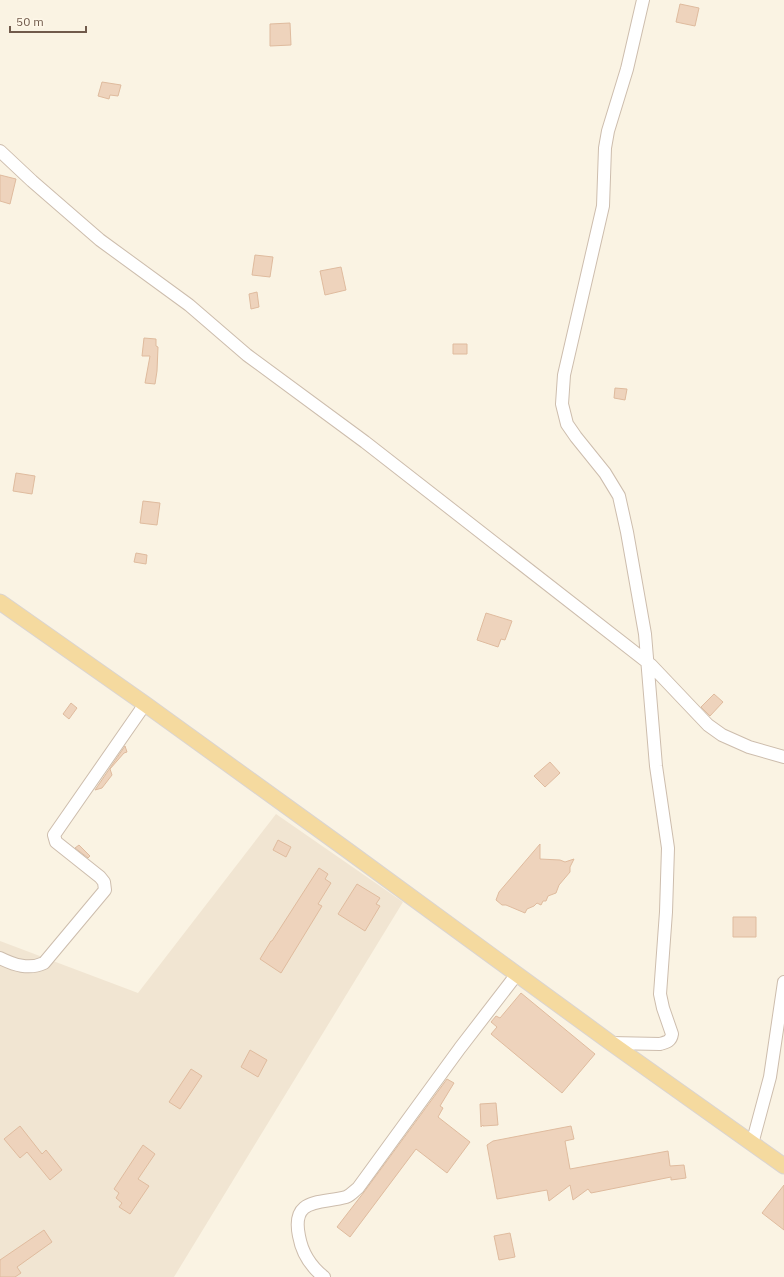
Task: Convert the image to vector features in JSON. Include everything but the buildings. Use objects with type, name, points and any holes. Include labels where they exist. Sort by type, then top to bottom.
[{"type":"main road","points":[[0,602],[144,704],[611,1043],[784,1166]]},
{"type":"street","points":[[611,1043],[660,1044],[669,1041],[672,1034],[660,994],[666,912],[668,848],[656,766],[643,626],[627,532],[619,496],[605,473],[567,424],[562,404],[564,375],[603,206],[605,148],[608,131],[627,69],[643,0]]},
{"type":"street","points":[[0,151],[100,240],[189,305],[253,360],[366,442],[647,662],[708,725],[722,735],[749,747],[784,757]]},
{"type":"street","points":[[0,958],[17,966],[38,966],[44,963],[105,890],[106,886],[100,877],[56,842],[54,835],[144,704]]},
{"type":"street","points":[[324,1277],[307,1259],[301,1246],[297,1222],[302,1209],[307,1205],[320,1200],[346,1197],[358,1188],[460,1048],[517,974]]},
{"type":"street","points":[[752,1144],[770,1077],[784,982]]},
{"type":"shaded area","points":[[276,814],[403,902],[174,1277],[0,1277],[0,941],[138,993]]}]
